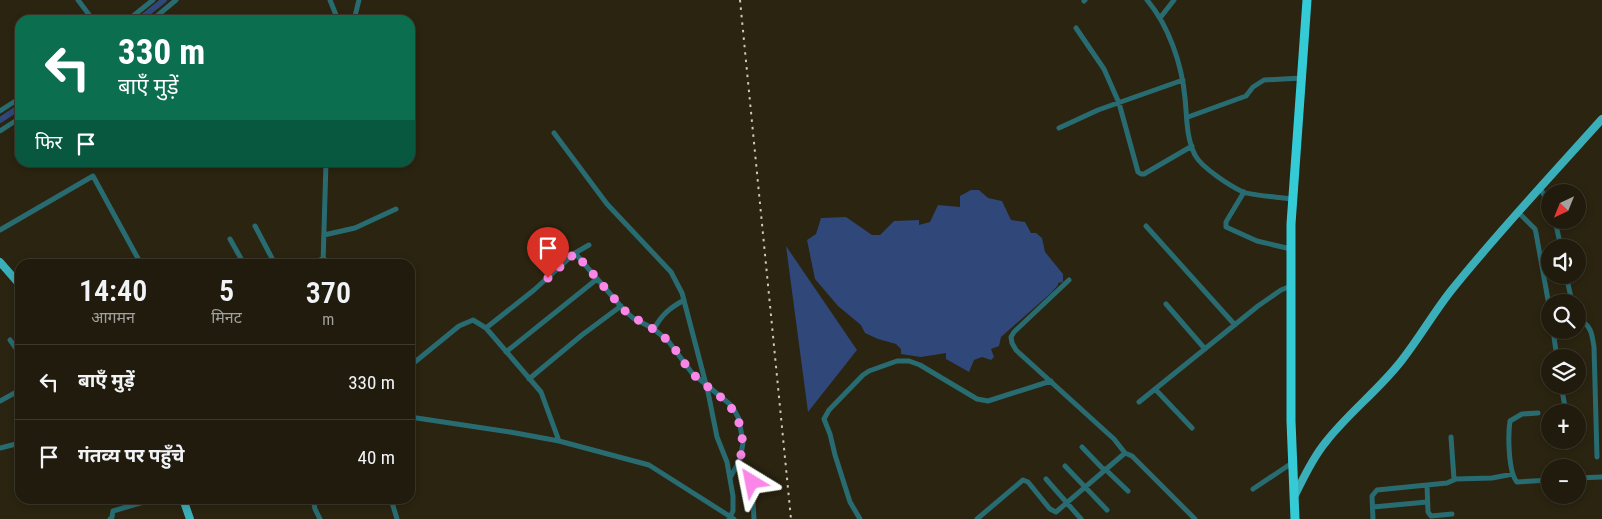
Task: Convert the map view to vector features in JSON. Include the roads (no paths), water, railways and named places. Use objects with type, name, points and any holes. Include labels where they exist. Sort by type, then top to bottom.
[{"type":"highway","points":[[1295,519],[1291,421],[1292,199],[1307,0]]},
{"type":"main road","points":[[1295,496],[1315,456],[1324,443],[1394,371],[1450,293],[1518,212],[1602,119]]},
{"type":"main road","points":[[0,262],[15,279]]},
{"type":"main road","points":[[185,504],[190,519]]},
{"type":"street","points":[[78,0],[89,15]]},
{"type":"street","points":[[134,15],[153,0]]},
{"type":"street","points":[[158,15],[176,0]]},
{"type":"street","points":[[330,0],[336,15]]},
{"type":"street","points":[[355,15],[359,0]]},
{"type":"street","points":[[1147,0],[1160,18],[1177,56],[1184,80],[1192,146],[1196,157],[1226,181],[1244,192],[1292,199]]},
{"type":"street","points":[[1160,18],[1174,0]]},
{"type":"street","points":[[1076,28],[1104,69],[1119,103],[1134,153],[1137,170],[1144,174],[1192,146]]},
{"type":"street","points":[[1188,117],[1246,96],[1253,87],[1264,80],[1302,78]]},
{"type":"street","points":[[1058,128],[1098,110],[1184,80]]},
{"type":"street","points":[[0,111],[15,101]]},
{"type":"street","points":[[0,131],[15,121]]},
{"type":"street","points":[[415,418],[559,441],[649,465],[731,518],[733,512],[727,462],[717,437],[684,300],[671,272],[607,204],[554,133]]},
{"type":"street","points":[[324,259],[326,167]]},
{"type":"street","points":[[0,230],[93,176],[138,259]]},
{"type":"street","points":[[1244,192],[1226,222],[1226,227],[1257,241],[1292,249]]},
{"type":"street","points":[[324,235],[356,228],[396,209]]},
{"type":"street","points":[[1518,212],[1535,229],[1547,294]]},
{"type":"street","points":[[254,226],[272,259]]},
{"type":"street","points":[[1146,226],[1236,325]]},
{"type":"street","points":[[230,239],[241,259]]},
{"type":"street","points":[[486,328],[534,290],[575,253],[589,244]]},
{"type":"street","points":[[575,253],[633,318],[654,329],[669,342],[692,373],[732,406],[739,419],[743,443],[738,463],[730,478]]},
{"type":"street","points":[[506,352],[597,279]]},
{"type":"street","points":[[1069,280],[1014,332],[1011,337],[1012,343],[1016,350],[1114,439],[1125,453],[1132,456],[1195,519]]},
{"type":"street","points":[[1139,402],[1281,290],[1292,286]]},
{"type":"street","points":[[654,329],[667,309],[684,300]]},
{"type":"street","points":[[1166,304],[1205,349]]},
{"type":"street","points":[[530,379],[582,335],[621,306]]},
{"type":"street","points":[[415,362],[465,322],[473,320],[486,328],[541,392],[559,441]]},
{"type":"street","points":[[1586,324],[1592,331],[1594,347],[1600,444],[1598,457]]},
{"type":"street","points":[[10,340],[15,347]]},
{"type":"street","points":[[860,519],[850,502],[824,419],[829,410],[863,375],[897,361],[909,361],[920,365],[977,399],[988,401],[1052,381]]},
{"type":"street","points":[[1156,389],[1192,428]]},
{"type":"street","points":[[0,401],[15,393]]},
{"type":"street","points":[[1538,413],[1522,414],[1510,421],[1511,469],[1515,481],[1541,481]]},
{"type":"street","points":[[1451,437],[1454,479]]},
{"type":"street","points":[[0,448],[15,444]]},
{"type":"street","points":[[1082,447],[1128,491]]},
{"type":"street","points":[[978,519],[1023,480],[1028,482],[1053,512],[1056,512],[1125,453]]},
{"type":"street","points":[[738,463],[750,475],[754,519]]},
{"type":"street","points":[[1253,489],[1292,463]]},
{"type":"street","points":[[1065,466],[1107,510]]},
{"type":"street","points":[[1373,519],[1372,496],[1377,490],[1447,483],[1454,479],[1492,478],[1513,474]]},
{"type":"street","points":[[1586,478],[1602,477]]},
{"type":"street","points":[[1046,479],[1078,518]]},
{"type":"street","points":[[1427,485],[1428,512],[1431,516],[1452,514]]},
{"type":"street","points":[[1373,506],[1427,502]]},
{"type":"street","points":[[110,519],[112,518],[113,511],[137,504]]},
{"type":"street","points":[[314,504],[320,519]]},
{"type":"street","points":[[392,504],[396,519]]},
{"type":"water","points":[[971,190],[979,190],[988,198],[1002,201],[1011,220],[1025,222],[1031,233],[1036,233],[1042,238],[1045,252],[1063,274],[1063,282],[1058,283],[1051,293],[1001,337],[999,346],[991,349],[994,357],[991,360],[982,357],[974,360],[969,372],[946,359],[946,353],[921,357],[901,354],[901,349],[896,344],[865,333],[861,325],[838,306],[815,279],[807,240],[816,234],[821,218],[846,217],[872,235],[880,235],[894,221],[919,220],[919,225],[930,222],[938,205],[960,207],[960,196]]},
{"type":"water","points":[[786,246],[857,350],[808,412]]},
{"type":"waterway","points":[[145,15],[164,0]]},
{"type":"waterway","points":[[0,120],[15,110]]},
{"type":"railway","points":[[740,0],[791,519]]}]
